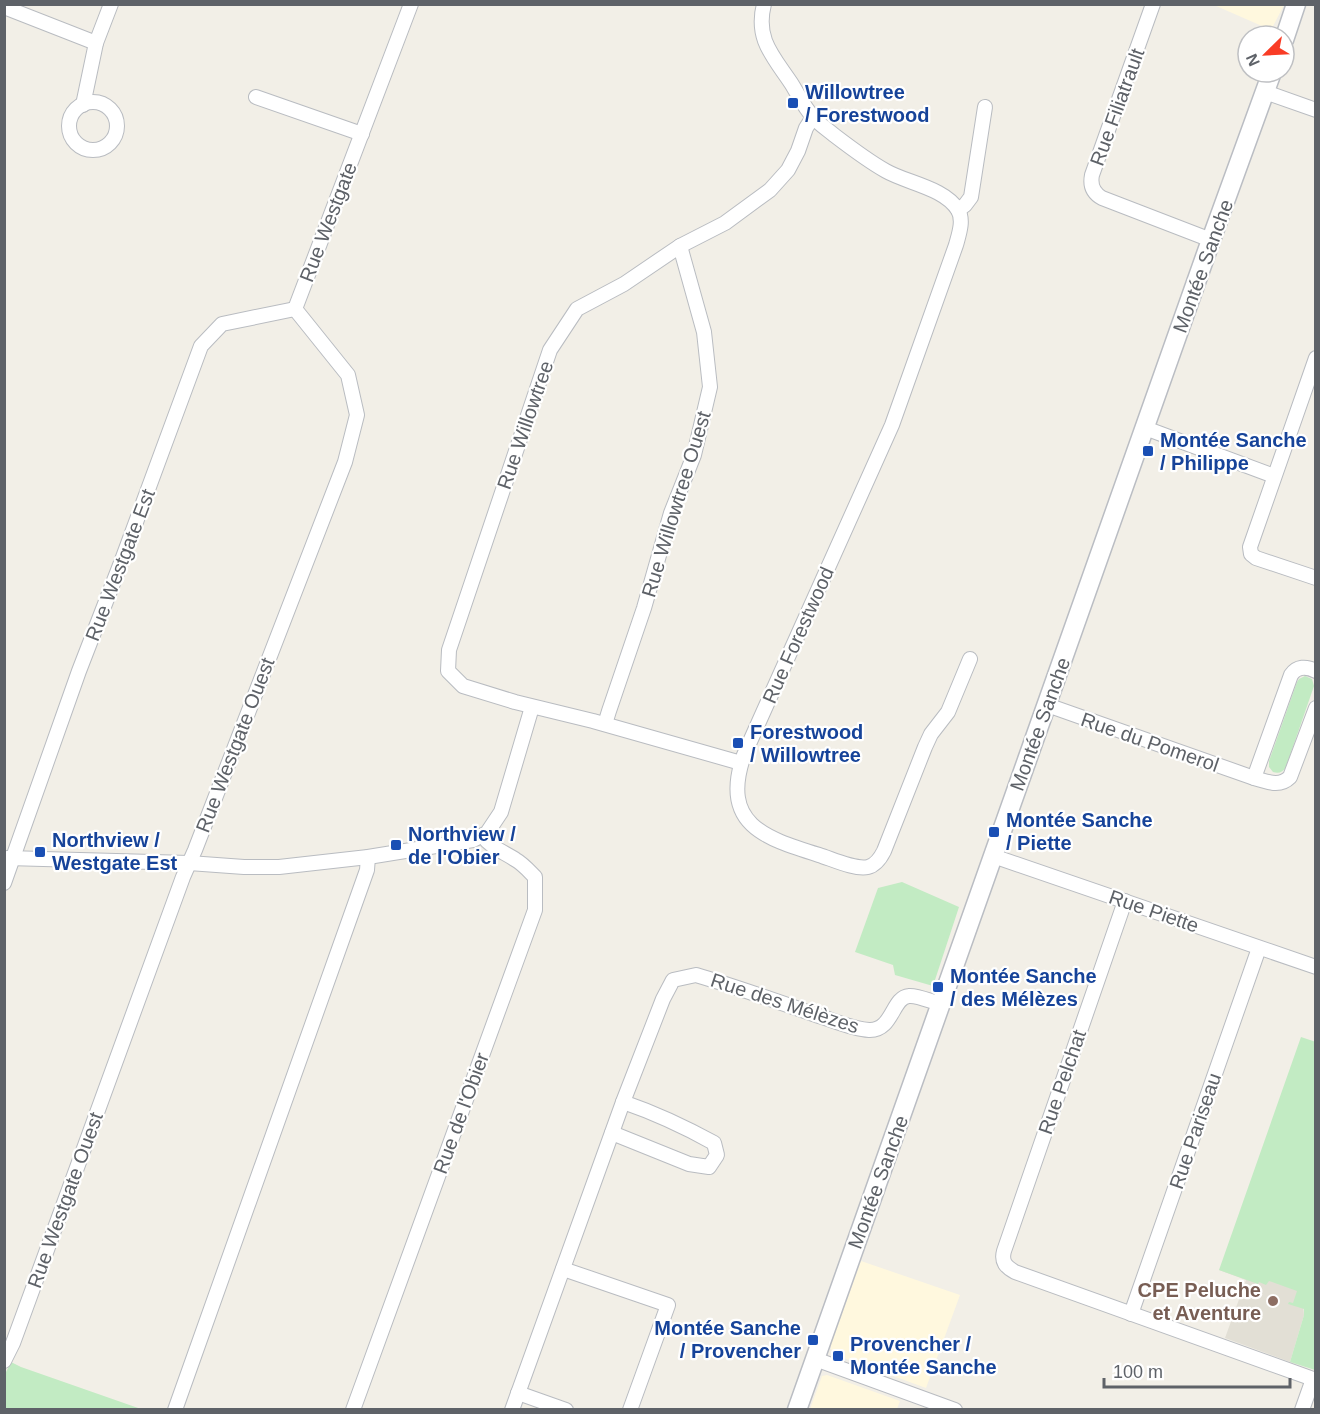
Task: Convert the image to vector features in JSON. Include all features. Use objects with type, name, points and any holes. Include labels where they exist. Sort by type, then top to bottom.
[{"type":"street","points":[[83,105],[96,43],[111,4]]},
{"type":"street","name":"Rue Westgate","points":[[295,309],[411,4]]},
{"type":"street","points":[[764,4],[761,23],[765,44],[813,117],[868,160],[889,173],[943,196],[958,210]]},
{"type":"street","name":"Rue Filiatrault","points":[[1154,4],[1091,184],[1102,198],[1211,240]]},
{"type":"street","points":[[1289,24],[1296,4]]},
{"type":"street","points":[[4,7],[96,43]]},
{"type":"street","name":"Montée Sanche","points":[[797,1410],[1268,84]]},
{"type":"street","points":[[1265,92],[1316,110]]},
{"type":"street","points":[[256,97],[362,134]]},
{"type":"street","name":"Rue Forestwood","points":[[970,659],[953,701],[925,747],[882,855],[872,866],[850,865],[791,846],[756,829],[747,820],[740,803],[741,763],[892,425],[956,245],[961,220],[958,210],[968,201],[972,191],[985,107]]},
{"type":"street","name":"Rue Willowtree","points":[[741,763],[605,724],[532,707],[463,686],[448,671],[449,650],[550,350],[577,309],[624,284],[680,246],[725,223],[756,201],[776,184],[793,160],[813,117]]},
{"type":"street","name":"Rue Willowtree Ouest","points":[[605,724],[644,608],[671,513],[694,455],[710,387],[704,332],[680,246]]},
{"type":"street","name":"Rue Westgate Est","points":[[4,883],[9,858],[201,346],[222,324],[295,309]]},
{"type":"street","name":"Rue Westgate Ouest","points":[[4,1361],[13,1343],[189,863],[345,462],[357,415],[348,375],[295,309]]},
{"type":"street","points":[[1316,358],[1311,382],[1250,543],[1251,554],[1259,559],[1316,578]]},
{"type":"street","points":[[1145,428],[1274,476]]},
{"type":"street","points":[[1254,778],[1291,675],[1301,667],[1316,671]]},
{"type":"street","name":"Rue du Pomerol","points":[[1047,705],[1274,783],[1287,781],[1316,708]]},
{"type":"street","points":[[9,858],[279,867],[467,841],[483,836],[493,826],[503,805],[532,707]]},
{"type":"street","name":"Rue de l'Obier","points":[[353,1410],[535,910],[535,877],[519,861],[491,845],[483,836]]},
{"type":"street","points":[[175,1410],[367,870],[368,856]]},
{"type":"street","name":"Rue Piette","points":[[993,856],[1316,967]]},
{"type":"street","name":"Rue Pelchat","points":[[1125,901],[1004,1251],[1004,1264],[1015,1272],[1131,1314]]},
{"type":"street","name":"Rue Pariseau","points":[[1131,1314],[1259,948]]},
{"type":"street","name":"Rue des Mélèzes","points":[[512,1410],[623,1102],[663,999],[673,980],[696,975],[868,1030],[877,1029],[884,1024],[905,997],[912,996],[941,1004]]},
{"type":"street","points":[[612,1133],[689,1164],[709,1167],[717,1155],[714,1143],[706,1138],[646,1110],[623,1102]]},
{"type":"street","points":[[563,1269],[668,1305],[630,1410]]},
{"type":"street","points":[[1131,1314],[1314,1379],[1302,1410]]},
{"type":"street","points":[[815,1359],[955,1410]]},
{"type":"street","points":[[518,1392],[566,1410]]},
{"type":"shaded area","points":[[1214,5],[1284,5],[1274,24],[1257,24]]},
{"type":"shaded area","points":[[861,1261],[960,1295],[926,1388],[841,1357],[842,1354],[837,1352],[836,1354],[831,1349]]},
{"type":"shaded area","name":"CPE Peluche et Aventure","points":[[1300,1269],[1304,1315],[1290,1362],[1225,1338],[1246,1280],[1219,1270]]},
{"type":"shaded area","points":[[827,1375],[900,1401],[897,1409],[810,1409],[822,1376]]},
{"type":"green space","points":[[1305,676],[1312,679],[1314,686],[1286,767],[1281,772],[1273,772],[1269,767],[1269,761],[1297,682]]},
{"type":"green space","points":[[902,882],[959,907],[933,986],[895,975],[893,965],[855,952],[878,888]]},
{"type":"green space","points":[[1301,1037],[1316,1042],[1315,1370],[1290,1362],[1304,1315],[1304,1309],[1288,1304],[1293,1303],[1297,1291],[1269,1281],[1266,1285],[1259,1282],[1258,1284],[1219,1270]]},
{"type":"green space","points":[[11,1362],[141,1409],[5,1410],[5,1374]]},
{"type":"place","name":"Willowtree / Forestwood","points":[[793,103]]},
{"type":"place","name":"Montée Sanche / Philippe","points":[[1148,451]]},
{"type":"place","name":"Forestwood / Willowtree","points":[[738,743]]},
{"type":"place","name":"Montée Sanche / Piette","points":[[994,832]]},
{"type":"place","name":"Northview / de l'Obier","points":[[396,845]]},
{"type":"place","name":"Northview / Westgate Est","points":[[40,852]]},
{"type":"place","name":"Montée Sanche / des Mélèzes","points":[[938,987]]},
{"type":"place","name":"CPE Peluche et Aventure","points":[[1273,1301]]},
{"type":"place","name":"Montée Sanche / Provencher","points":[[813,1340]]},
{"type":"place","name":"Provencher / Montée Sanche","points":[[838,1356]]}]
